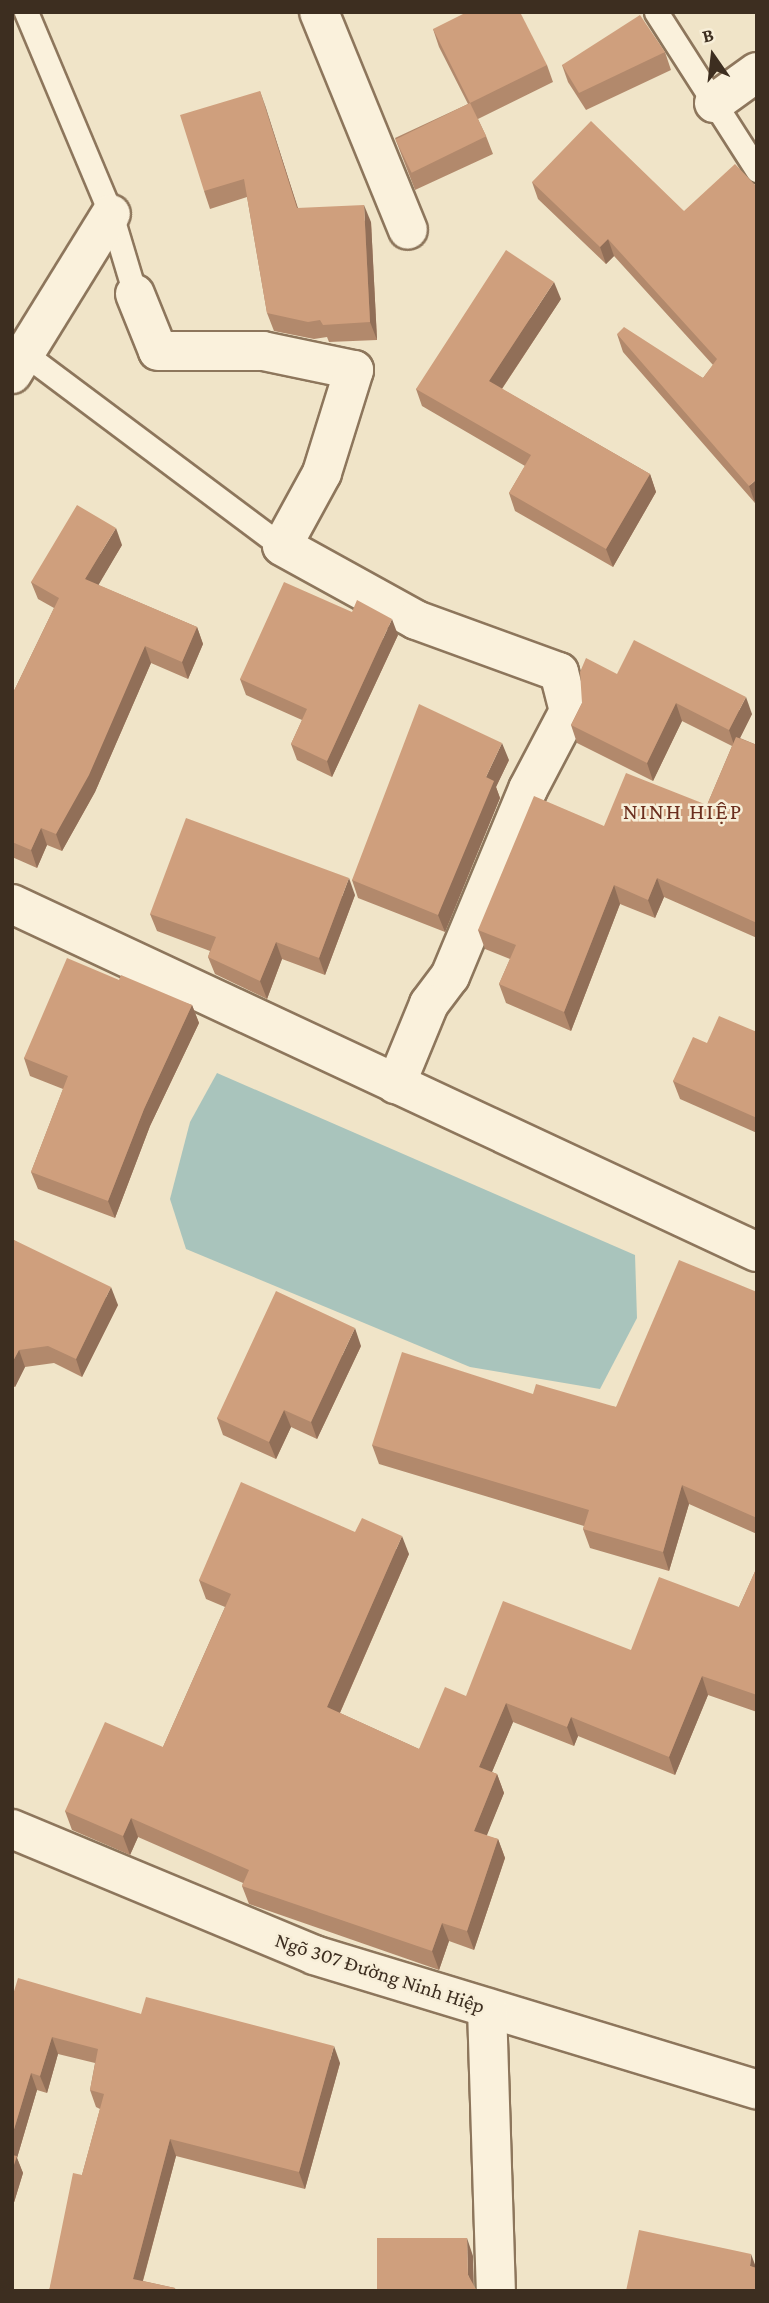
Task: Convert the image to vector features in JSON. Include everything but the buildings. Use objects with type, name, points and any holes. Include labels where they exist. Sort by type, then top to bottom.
[{"type":"street","points":[[319,12],[408,230]]},
{"type":"street","points":[[715,103],[757,72]]},
{"type":"street","points":[[18,364],[111,214]]},
{"type":"street","points":[[135,294],[158,351],[263,351],[354,370],[322,473],[282,546],[415,621],[559,672],[569,711],[528,789],[450,976],[429,1004],[396,1084]]},
{"type":"street","points":[[12,904],[757,1252]]},
{"type":"street","name":"Ngõ 307 Đường Ninh Hiệp","points":[[12,1829],[314,1955],[757,2090]]},
{"type":"street","points":[[487,2008],[496,2291]]},
{"type":"lane","points":[[26,12],[111,214],[135,294]]},
{"type":"lane","points":[[656,12],[757,170]]},
{"type":"lane","points":[[18,364],[282,546]]},
{"type":"water","points":[[217,1073],[635,1255],[637,1318],[600,1389],[470,1367],[186,1249],[170,1199],[190,1122]]},
{"type":"district","name":"NINH HIỆP","points":[[683,811]]}]
